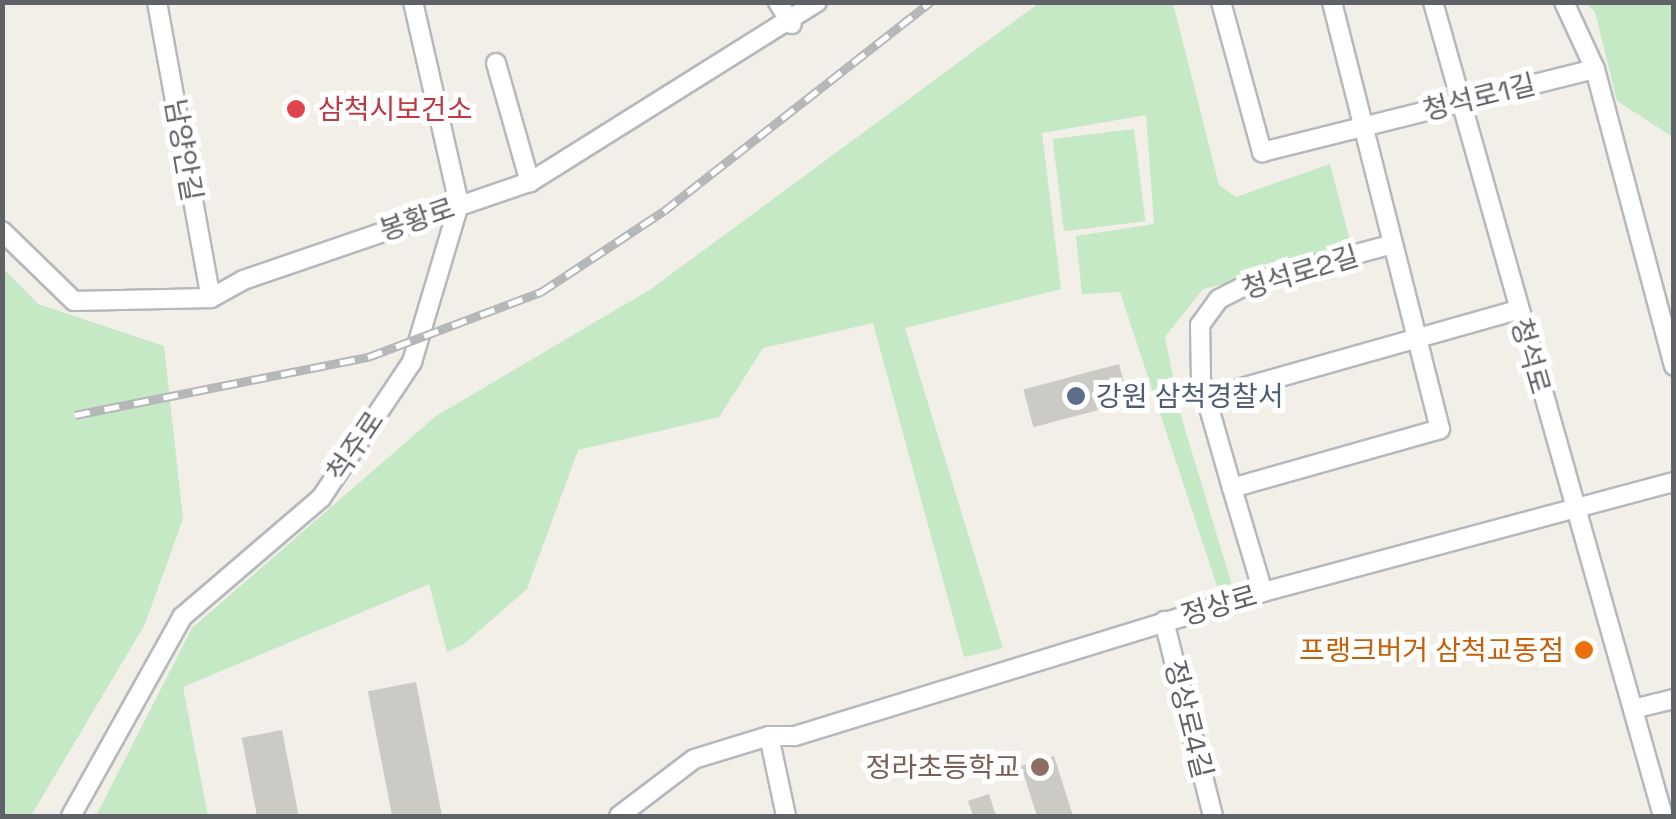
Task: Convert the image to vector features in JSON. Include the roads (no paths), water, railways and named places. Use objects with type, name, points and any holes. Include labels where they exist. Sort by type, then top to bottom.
[{"type":"street","name":"남양안길","points":[[157,2],[211,298]]},
{"type":"street","name":"척주로","points":[[71,816],[182,617],[321,498],[412,362],[459,204],[412,2]]},
{"type":"street","points":[[778,2],[792,24]]},
{"type":"street","name":"봉황로","points":[[2,232],[74,301],[211,298],[243,280],[530,182],[792,24],[817,2]]},
{"type":"street","points":[[1221,2],[1262,152],[1362,125]]},
{"type":"street","points":[[1332,2],[1393,244]]},
{"type":"street","name":"청석로","points":[[1433,2],[1663,816]]},
{"type":"street","points":[[1564,2],[1596,69],[1674,366]]},
{"type":"street","points":[[496,62],[530,182]]},
{"type":"street","name":"청석로1길","points":[[1362,125],[1596,69]]},
{"type":"street","name":"청석로2길","points":[[1232,488],[1440,429],[1393,244],[1254,282],[1219,299],[1200,325],[1196,355],[1206,398],[1232,488],[1264,592]]},
{"type":"street","points":[[1206,398],[1518,310]]},
{"type":"street","name":"정상로","points":[[619,816],[694,759],[769,736],[795,736],[1264,592],[1674,482]]},
{"type":"street","name":"정상로4길","points":[[1164,621],[1213,816]]},
{"type":"street","points":[[1634,709],[1674,699]]},
{"type":"street","points":[[769,736],[786,816]]},
{"type":"railway","points":[[75,415],[368,357],[541,292],[664,211],[931,2]]},
{"type":"place","name":"삼척시보건소","points":[[296,109]]},
{"type":"place","name":"강원 삼척경찰서","points":[[1076,396]]},
{"type":"place","name":"프랭크버거 삼척교동점","points":[[1584,650]]},
{"type":"place","name":"정라초등학교","points":[[1040,767]]}]
